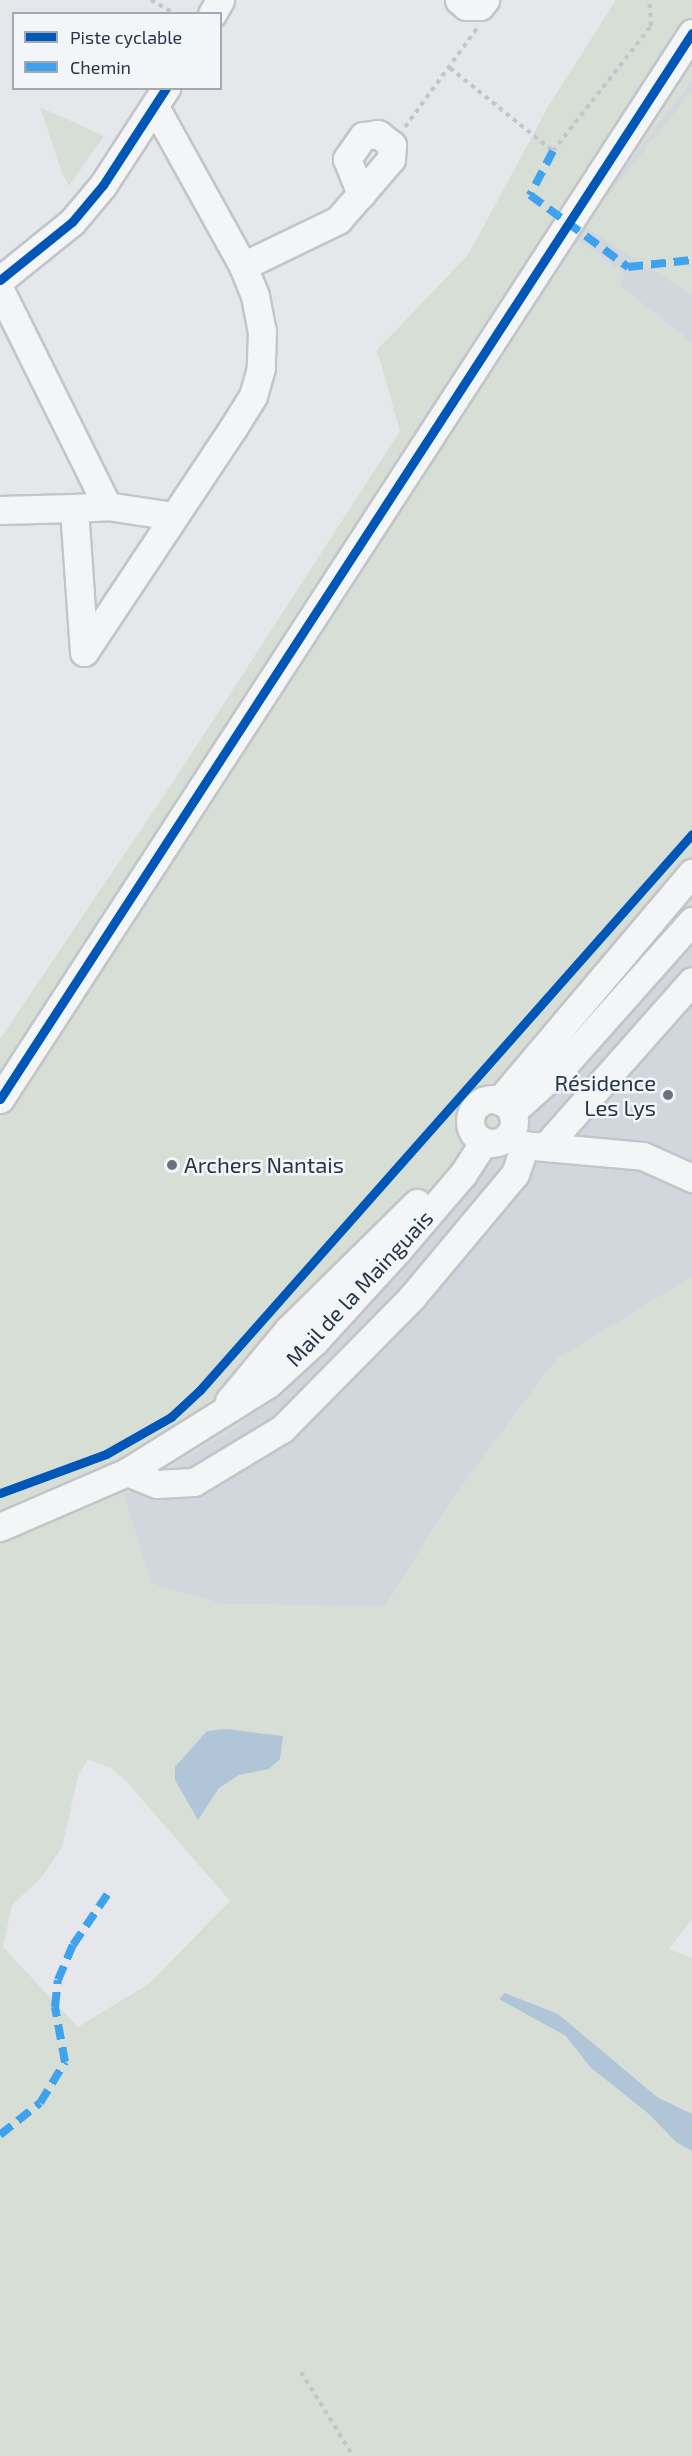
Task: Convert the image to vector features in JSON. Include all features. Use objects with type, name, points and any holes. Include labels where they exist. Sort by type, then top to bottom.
[{"type":"street","points":[[0,1100],[692,33]]},
{"type":"street","points":[[74,507],[84,652],[253,396],[261,368],[262,331],[255,296],[243,266],[161,98]]},
{"type":"street","points":[[0,280],[72,222],[103,185],[161,98]]},
{"type":"street","points":[[243,266],[338,220],[391,159],[392,145]]},
{"type":"street","points":[[0,290],[107,506]]},
{"type":"street","points":[[0,510],[107,506],[173,516]]},
{"type":"street","name":"Mail de la Mainguais","points":[[507,1131],[692,873]]},
{"type":"street","name":"Mail de la Mainguais","points":[[2,1528],[127,1472],[268,1384],[315,1341],[463,1174],[507,1131],[692,921]]},
{"type":"street","points":[[507,1131],[692,981]]},
{"type":"street","points":[[507,1131],[643,1156],[692,1178]]},
{"type":"street","points":[[127,1472],[157,1484],[194,1482],[282,1429],[412,1297],[515,1174],[507,1131]]},
{"type":"path","points":[[151,0],[172,12]]},
{"type":"path","points":[[450,68],[553,151],[651,26],[649,0]]},
{"type":"path","points":[[392,145],[479,30],[472,2]]},
{"type":"path","points":[[301,2372],[353,2456]]},
{"type":"shaded area","points":[[616,0],[692,0],[692,80],[572,236],[625,273],[619,285],[692,343],[692,929],[309,1357],[240,1425],[124,1495],[151,1584],[221,1604],[385,1607],[451,1501],[556,1360],[692,1277],[692,1919],[669,1949],[692,1958],[692,2456],[0,2456],[0,1039],[173,782],[400,431],[377,350],[468,255],[549,105]],"holes":[[[88,1759],[111,1768],[127,1782],[230,1901],[150,1983],[78,2027],[3,1947],[12,1905],[40,1879],[62,1848],[78,1776]]]},
{"type":"shaded area","points":[[692,80],[692,343],[619,285],[624,273],[572,236]]},
{"type":"shaded area","points":[[692,91],[692,295],[583,226]]},
{"type":"shaded area","points":[[40,107],[104,136],[69,186],[63,175]]},
{"type":"shaded area","points":[[692,929],[692,1277],[556,1360],[451,1501],[385,1607],[221,1604],[151,1584],[124,1495],[167,1471],[371,1289]]},
{"type":"water","points":[[227,1729],[283,1736],[280,1759],[269,1769],[239,1775],[219,1788],[198,1820],[175,1780],[175,1767],[207,1731]]},
{"type":"water","points":[[505,1993],[558,2014],[657,2097],[692,2114],[692,2151],[676,2142],[649,2114],[590,2067],[566,2036],[499,1999]]},
{"type":"marked path","points":[[553,151],[530,195],[628,267],[692,260]]},
{"type":"marked path","points":[[0,2135],[40,2103],[65,2062],[55,2007],[58,1980],[73,1945],[111,1889]]},
{"type":"cycle path","points":[[0,1099],[692,33]]},
{"type":"cycle path","points":[[0,280],[72,222],[103,185],[165,90]]},
{"type":"cycle path","points":[[0,1493],[106,1454],[171,1417],[200,1390],[692,834]]},
{"type":"place","name":"Résidence Les Lys","points":[[668,1095]]},
{"type":"place","name":"Archers Nantais","points":[[172,1165]]}]
